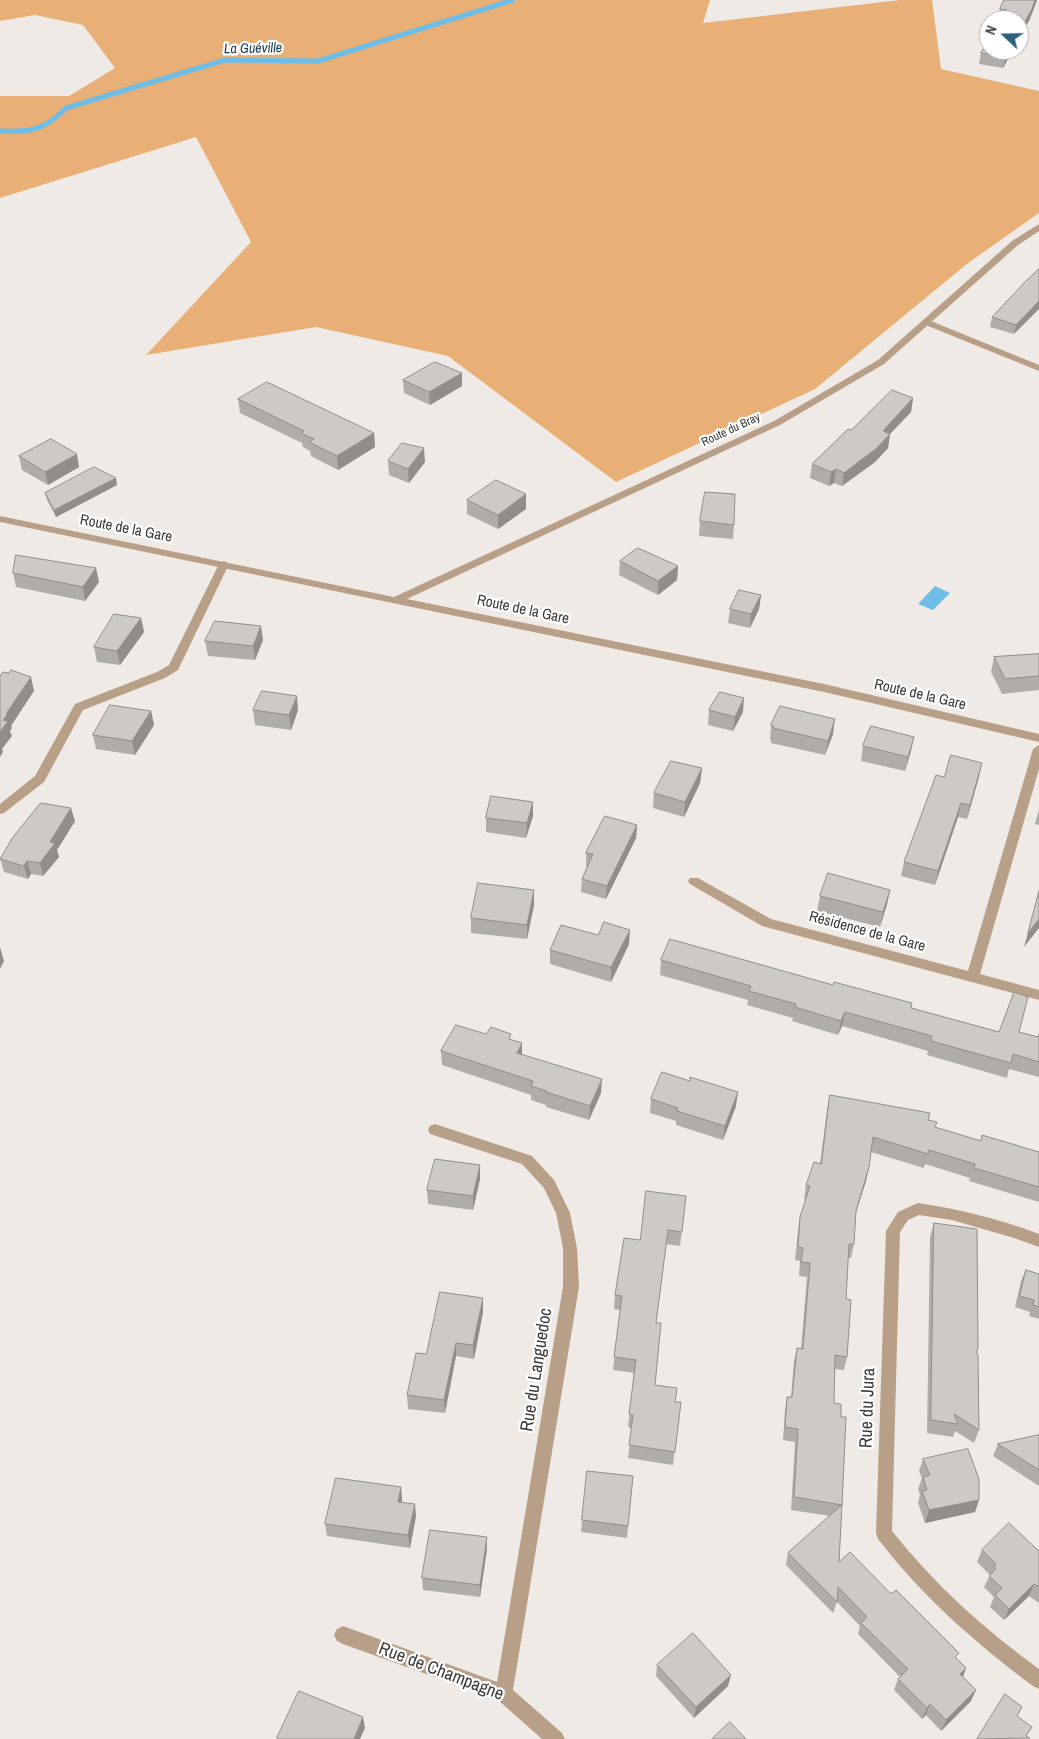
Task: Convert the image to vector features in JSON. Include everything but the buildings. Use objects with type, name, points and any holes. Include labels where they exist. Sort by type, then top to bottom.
[{"type":"street","name":"Route du Bray","points":[[398,600],[777,423],[881,362],[1015,243],[1039,227]]},
{"type":"street","points":[[926,322],[1039,368]]},
{"type":"street","name":"Route de la Gare","points":[[0,519],[814,686],[1039,738]]},
{"type":"street","points":[[0,810],[40,779],[79,707],[161,675],[174,667],[224,564]]},
{"type":"street","points":[[974,977],[1039,749]]},
{"type":"street","name":"Résidence de la Gare","points":[[694,881],[767,923],[1039,995]]},
{"type":"street","name":"Rue du Languedoc","points":[[435,1130],[527,1160],[549,1184],[563,1213],[570,1248],[571,1287],[504,1693]]},
{"type":"street","name":"Rue du Jura","points":[[1039,1241],[1016,1232],[952,1214],[918,1209],[903,1216],[893,1231],[884,1533],[895,1548],[951,1609],[1039,1680]]},
{"type":"street","name":"Rue de Champagne","points":[[344,1635],[504,1693],[556,1739]]},
{"type":"shaded area","points":[[0,0],[710,0],[703,23],[900,0],[932,0],[941,69],[1039,91],[1039,213],[968,263],[815,389],[616,482],[448,356],[316,327],[146,355],[251,242],[196,137],[0,198],[0,96],[69,96],[115,68],[83,25],[35,15],[0,21]]},
{"type":"water","points":[[935,586],[950,593],[933,610],[918,604]]},
{"type":"waterway","name":"La Guéville","points":[[0,131],[21,131],[43,126],[66,108],[225,60],[318,61],[513,0]]}]
